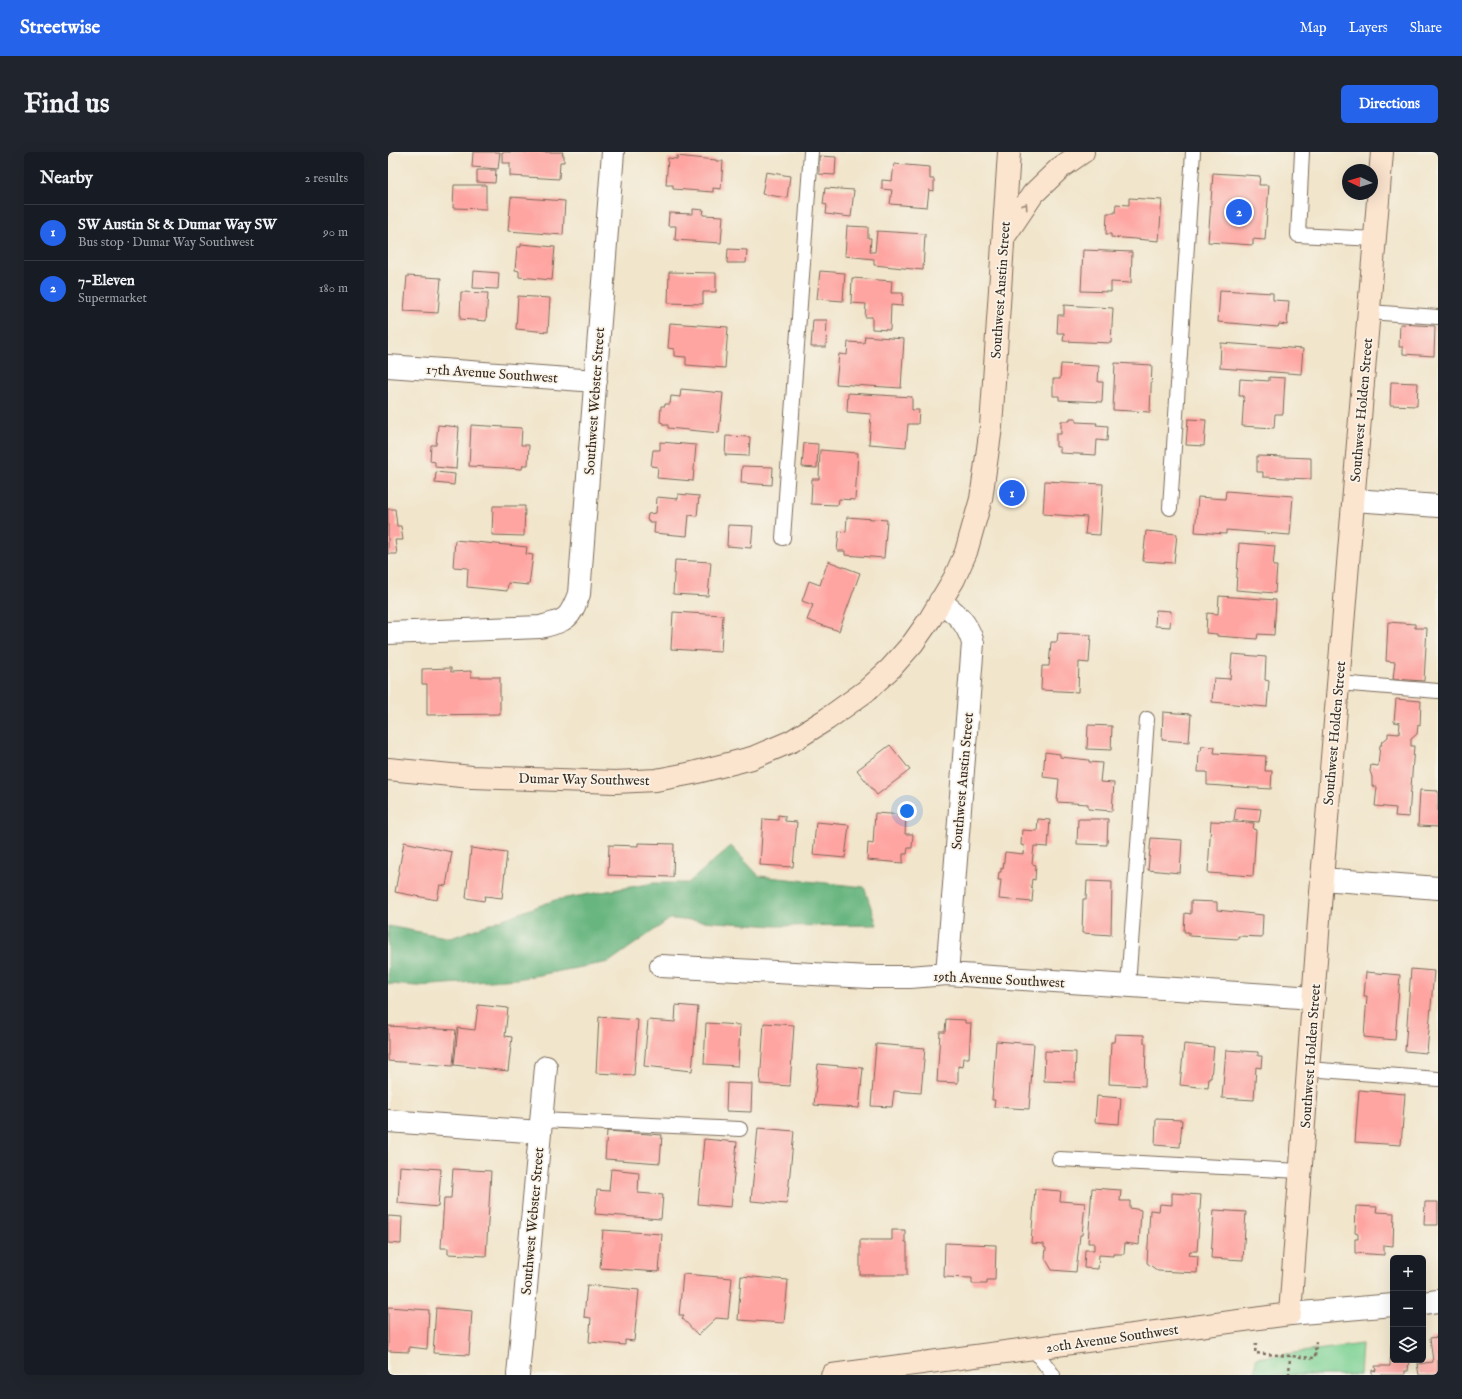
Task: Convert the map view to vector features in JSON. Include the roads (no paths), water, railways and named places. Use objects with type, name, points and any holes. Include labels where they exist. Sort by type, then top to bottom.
[{"type":"street","name":"Southwest Webster Street","points":[[388,633],[540,627],[562,621],[572,611],[579,594],[613,152]]},
{"type":"street","name":"Southwest Austin Street","points":[[991,427],[1009,152]]},
{"type":"street","points":[[1004,238],[1033,194],[1060,168],[1083,152]]},
{"type":"street","name":"Southwest Holden Street","points":[[1290,1314],[1322,879],[1382,152]]},
{"type":"street","name":"17th Avenue Southwest","points":[[388,366],[596,381]]},
{"type":"street","name":"Dumar Way Southwest","points":[[388,769],[472,777],[615,782],[656,780],[693,773],[752,758],[792,741],[827,719],[866,690],[891,668],[913,643],[930,619],[954,579],[966,552],[980,499],[991,427]]},
{"type":"street","points":[[1354,500],[1438,506]]},
{"type":"street","name":"Southwest Austin Street","points":[[940,601],[958,615],[969,629],[973,643],[946,974]]},
{"type":"street","points":[[1322,879],[1438,888]]},
{"type":"street","name":"19th Avenue Southwest","points":[[661,966],[869,977],[910,977],[946,974],[1314,998]]},
{"type":"street","name":"Southwest Webster Street","points":[[518,1375],[546,1067]]},
{"type":"street","points":[[388,1121],[540,1126]]},
{"type":"street","points":[[1426,1303],[1438,1301]]},
{"type":"street","name":"20th Avenue Southwest","points":[[832,1375],[1290,1314],[1390,1305]]},
{"type":"lane","points":[[784,538],[811,152]]},
{"type":"lane","points":[[1170,508],[1193,152]]},
{"type":"lane","points":[[1302,152],[1298,235],[1375,239]]},
{"type":"lane","points":[[1369,312],[1438,317]]},
{"type":"lane","points":[[1338,683],[1438,691]]},
{"type":"lane","points":[[1128,986],[1147,719]]},
{"type":"lane","points":[[1308,1069],[1438,1079]]},
{"type":"lane","points":[[540,1126],[740,1129]]},
{"type":"lane","points":[[1059,1159],[1301,1171]]},
{"type":"lane","points":[[1033,1348],[1053,1375]]},
{"type":"place","name":"7-Eleven","points":[[1239,212]]},
{"type":"place","name":"SW Austin St & Dumar Way SW","points":[[1012,493]]}]
